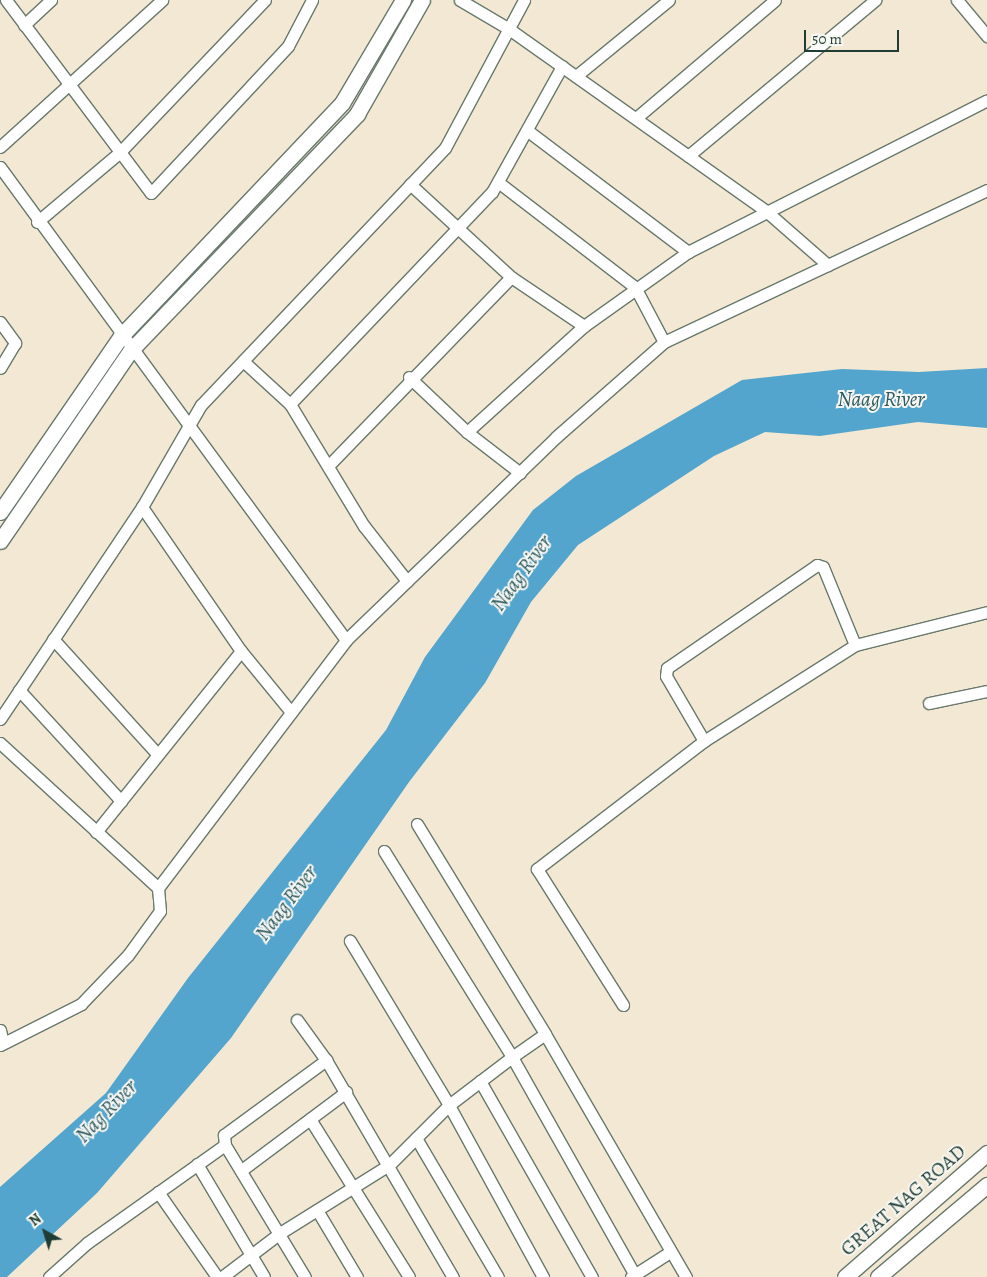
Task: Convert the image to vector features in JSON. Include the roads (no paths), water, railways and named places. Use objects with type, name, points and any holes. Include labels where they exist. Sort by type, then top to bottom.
[{"type":"main road","points":[[0,512],[121,336],[342,103],[402,0]]},
{"type":"main road","points":[[0,541],[131,350],[357,114],[422,0]]},
{"type":"main road","name":"GREAT NAG ROAD","points":[[851,1275],[987,1153]]},
{"type":"main road","name":"GREAT NAG ROAD","points":[[878,1277],[987,1185]]},
{"type":"street","points":[[6,0],[151,192],[288,46],[312,0]]},
{"type":"street","points":[[24,25],[51,0]]},
{"type":"street","points":[[0,147],[72,86],[162,0]]},
{"type":"street","points":[[37,222],[120,152],[265,0]]},
{"type":"street","points":[[460,0],[509,28],[766,210],[828,265]]},
{"type":"street","points":[[0,719],[142,507],[190,428],[201,405],[445,148],[524,0]]},
{"type":"street","points":[[576,76],[669,0]]},
{"type":"street","points":[[636,118],[775,0]]},
{"type":"street","points":[[688,156],[875,0]]},
{"type":"street","points":[[957,0],[987,36]]},
{"type":"street","points":[[290,404],[457,229],[498,182],[562,66]]},
{"type":"street","points":[[467,432],[584,326],[635,287],[688,252],[766,210],[987,100]]},
{"type":"street","points":[[528,130],[688,252]]},
{"type":"street","points":[[0,167],[37,222],[346,640]]},
{"type":"street","points":[[498,182],[635,287],[664,342]]},
{"type":"street","points":[[410,184],[511,277],[584,326]]},
{"type":"street","points":[[0,1030],[2,1044],[81,1004],[128,955],[160,911],[158,888],[346,640],[520,473],[664,342],[987,190]]},
{"type":"street","points":[[328,466],[409,377],[511,277]]},
{"type":"street","points":[[0,322],[15,343],[0,368]]},
{"type":"street","points":[[243,361],[290,404],[364,526],[408,581]]},
{"type":"street","points":[[409,377],[467,432],[520,473]]},
{"type":"street","points":[[142,507],[241,651],[291,712]]},
{"type":"street","points":[[704,741],[666,676],[667,668],[817,565],[823,567],[855,645]]},
{"type":"street","points":[[624,1005],[537,869],[704,741],[855,645],[987,612]]},
{"type":"street","points":[[53,639],[158,755]]},
{"type":"street","points":[[96,832],[241,651]]},
{"type":"street","points":[[19,690],[121,801]]},
{"type":"street","points":[[930,703],[987,691]]},
{"type":"street","points":[[0,743],[158,888]]},
{"type":"street","points":[[417,824],[545,1034],[686,1277]]},
{"type":"street","points":[[384,851],[512,1057],[634,1276],[670,1252]]},
{"type":"street","points":[[350,940],[448,1105],[543,1277]]},
{"type":"street","points":[[297,1020],[346,1092],[390,1165],[453,1277]]},
{"type":"street","points":[[222,1277],[280,1233],[390,1165],[448,1105],[545,1034]]},
{"type":"street","points":[[305,1277],[242,1169],[225,1144],[224,1135],[326,1060]]},
{"type":"street","points":[[480,1082],[592,1277]]},
{"type":"street","points":[[242,1169],[346,1092]]},
{"type":"street","points":[[310,1119],[409,1277]]},
{"type":"street","points":[[416,1138],[498,1277]]},
{"type":"street","points":[[49,1277],[87,1243],[225,1144]]},
{"type":"street","points":[[198,1164],[264,1277]]},
{"type":"street","points":[[158,1192],[217,1277]]},
{"type":"street","points":[[317,1210],[357,1277]]},
{"type":"water","points":[[987,368],[987,428],[918,422],[820,436],[765,432],[714,456],[578,545],[531,602],[485,683],[409,782],[231,1038],[97,1193],[7,1277],[0,1277],[0,1187],[106,1093],[188,978],[386,730],[425,657],[533,510],[576,476],[742,380],[842,369],[919,372]]},
{"type":"water label","name":"Naag River","points":[[881,399]]},
{"type":"water label","name":"Naag River","points":[[521,573]]},
{"type":"water label","name":"Naag River","points":[[286,903]]},
{"type":"water label","name":"Nag River","points":[[106,1111]]}]
